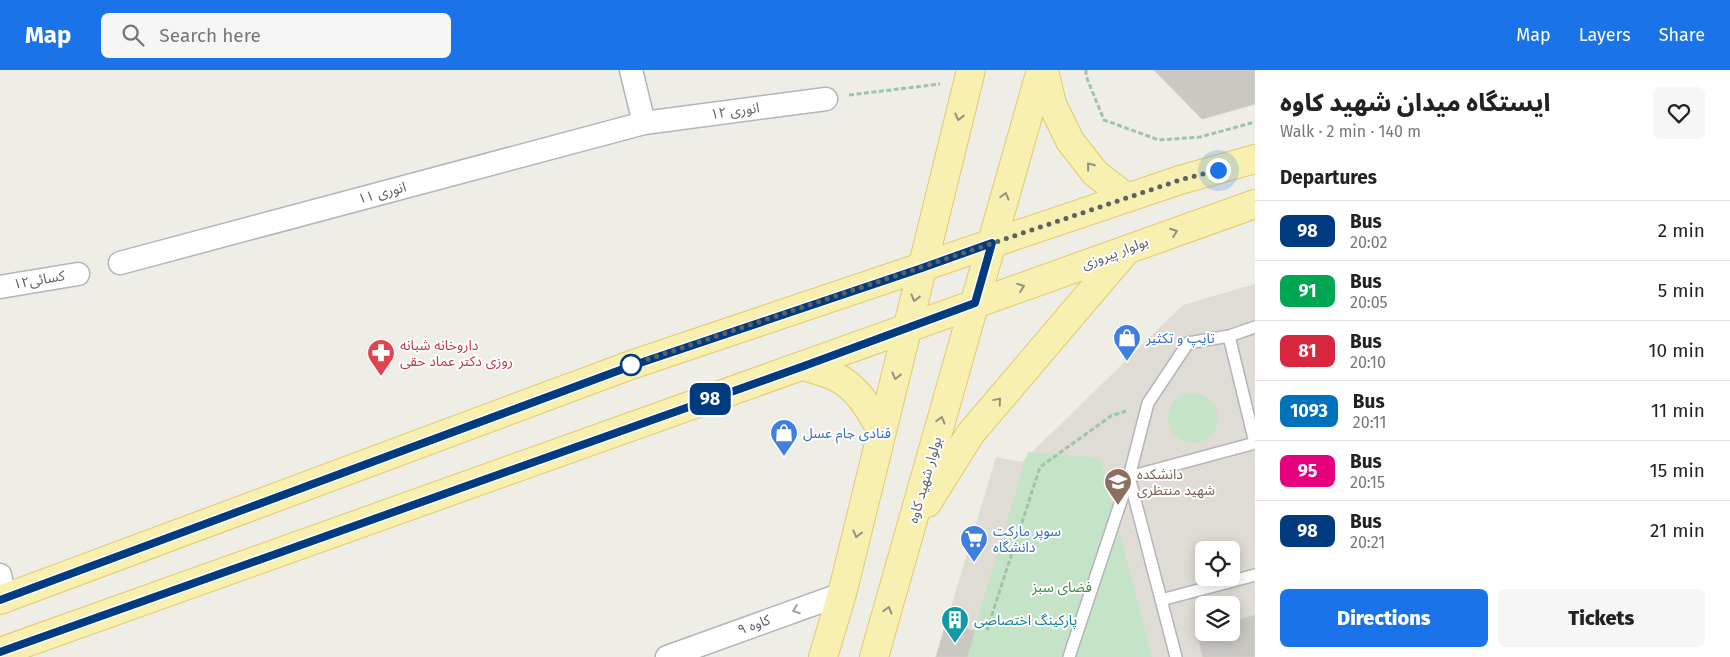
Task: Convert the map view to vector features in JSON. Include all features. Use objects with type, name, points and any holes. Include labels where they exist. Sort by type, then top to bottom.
[{"type":"main road","points":[[1042,70],[1052,104],[1070,140],[1095,172],[1127,198]]},
{"type":"main road","points":[[992,243],[1042,70]]},
{"type":"main road","points":[[823,657],[842,594],[969,75]]},
{"type":"main road","points":[[2,591],[631,366],[1180,180],[1255,159]]},
{"type":"main road","name":"بولوار پیروزی","points":[[907,329],[1255,204]]},
{"type":"main road","name":"بولوار شهید کاوه","points":[[874,657],[992,243]]},
{"type":"main road","points":[[911,527],[971,433],[1127,249]]},
{"type":"main road","points":[[8,652],[907,329]]},
{"type":"main road","points":[[804,366],[835,377],[852,388],[867,405],[882,432]]},
{"type":"street","points":[[632,70],[644,123]]},
{"type":"street","name":"انوری ۱۲","points":[[644,123],[826,99]]},
{"type":"street","name":"انوری ۱۱","points":[[120,264],[644,123]]},
{"type":"street","name":"کسائی۱۲","points":[[0,287],[78,274]]},
{"type":"street","name":"کاوه ۹","points":[[667,657],[842,594]]},
{"type":"lane","points":[[1070,657],[1129,478],[1148,403],[1188,343],[1229,336],[1255,327]]},
{"type":"lane","points":[[1129,478],[1255,443],[1229,336]]},
{"type":"lane","points":[[1129,478],[1176,657]]},
{"type":"lane","points":[[1161,600],[1255,575]]},
{"type":"path","points":[[1086,70],[1086,76],[1104,120],[1159,140],[1200,136],[1255,122]]},
{"type":"path","points":[[826,99],[969,75]]},
{"type":"path","points":[[987,630],[1040,467],[1111,416],[1148,403]]},
{"type":"shaded area","name":"دانشکده شهید منتظری","points":[[1255,284],[1255,657],[936,657],[996,457],[1022,462],[1183,305]]},
{"type":"green space","points":[[1193,393],[1202,395],[1213,404],[1218,418],[1216,427],[1207,438],[1193,443],[1184,441],[1173,432],[1168,418],[1170,409],[1179,398]]},
{"type":"green space","name":"فضای سبز","points":[[1028,452],[1100,458],[1152,657],[966,657]]},
{"type":"building","points":[[1154,70],[1255,70],[1255,104],[1202,119]]},
{"type":"building","points":[[1255,615],[1255,657],[1203,657],[1199,641],[1240,641],[1240,619]]},
{"type":"building","name":"پارکینگ اختصاصی","points":[[946,623],[975,631],[967,657],[936,657]]},
{"type":"bus line","name":"98","points":[[0,600],[631,366],[992,243],[975,303],[804,366],[0,652]]},
{"type":"place","name":"تایپ و تکثیر","points":[[1127,362]]},
{"type":"place","name":"داروخانه شبانه روزی دکتر عماد حقی","points":[[381,377]]},
{"type":"place","name":"قنادی جام عسل","points":[[784,457]]},
{"type":"place","name":"دانشکده شهید منتظری","points":[[1118,506]]},
{"type":"place","name":"سوپر مارکت دانشگاه","points":[[974,563]]},
{"type":"place","name":"پارکینگ اختصاصی","points":[[955,644]]},
{"type":"route","points":[[631,365],[1180,180],[1218,170]]}]
